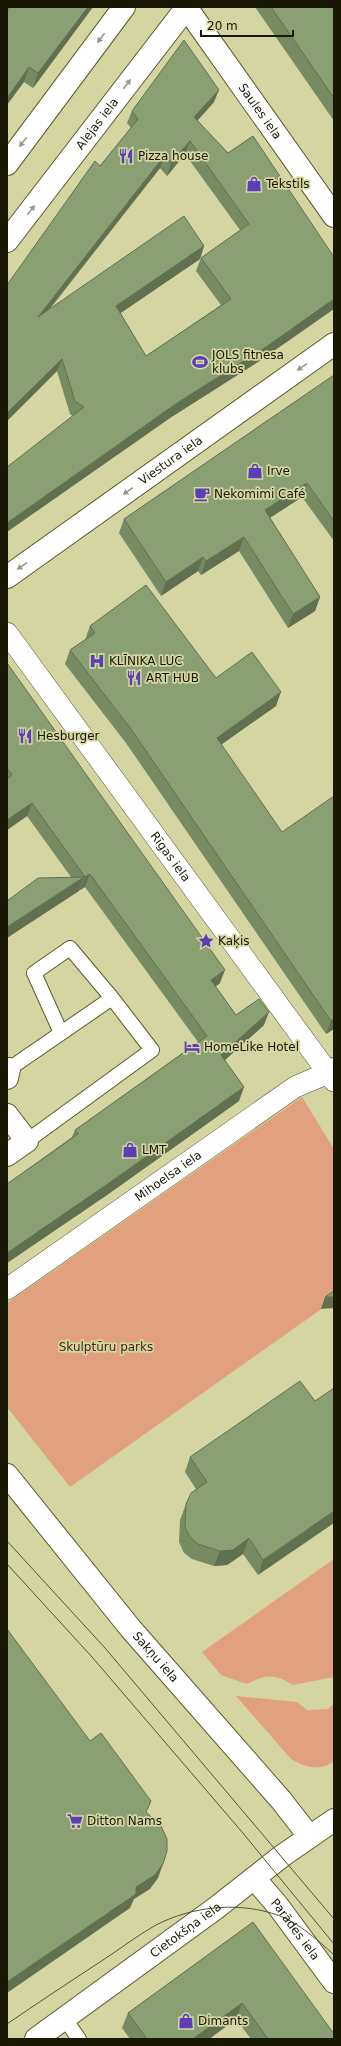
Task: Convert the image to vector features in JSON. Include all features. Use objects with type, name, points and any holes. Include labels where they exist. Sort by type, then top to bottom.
[{"type":"street","points":[[7,164],[124,7]]},
{"type":"street","name":"Saules iela","points":[[186,7],[334,216]]},
{"type":"street","name":"Alejas iela","points":[[7,241],[186,7]]},
{"type":"street","name":"Viestura iela","points":[[7,577],[334,344]]},
{"type":"street","name":"Rīgas iela","points":[[7,633],[332,1074]]},
{"type":"street","name":"Mihoelsa iela","points":[[7,1289],[295,1087],[332,1074]]},
{"type":"street","points":[[7,1115],[27,1141],[7,1155]]},
{"type":"street","name":"Sakņu iela","points":[[7,1475],[131,1629],[281,1800],[309,1836]]},
{"type":"street","name":"Cietokšņa iela","points":[[36,2039],[65,2019],[309,1836],[334,1820]]},
{"type":"street","name":"Parādes iela","points":[[254,1878],[278,1906],[334,1982]]},
{"type":"lane","points":[[27,1141],[152,1050],[112,998],[70,948],[34,973],[61,1033]]},
{"type":"lane","points":[[8,1072],[112,998]]},
{"type":"lane","points":[[65,2019],[79,2039]]},
{"type":"green space","name":"Skulptūru parks","points":[[302,1097],[334,1149],[334,1300],[70,1487],[7,1407],[7,1303]]},
{"type":"green space","points":[[334,1559],[334,1677],[293,1685],[276,1677],[260,1678],[247,1684],[221,1675],[202,1652]]},
{"type":"green space","points":[[236,1696],[297,1702],[307,1710],[328,1709],[334,1703],[334,1761],[323,1766],[312,1767],[291,1759]]},
{"type":"building","points":[[10,7],[88,7],[38,73],[29,67],[7,98],[7,11]]},
{"type":"building","points":[[271,7],[334,7],[334,98]]},
{"type":"building","points":[[184,40],[219,90],[194,117],[228,153],[253,136],[334,257],[334,299],[266,347],[177,403],[7,523],[7,467],[84,407],[75,401],[62,359],[7,413],[7,285],[95,161],[100,166],[138,119],[132,111]],"holes":[[[190,141],[249,224],[201,258],[231,299],[146,356],[116,306],[204,246],[184,216],[38,317],[165,155],[171,163]]]},
{"type":"building","points":[[334,375],[334,521],[307,483],[265,510],[320,597],[293,614],[244,537],[206,561],[203,557],[166,582],[124,519]]},
{"type":"building","points":[[146,585],[216,678],[252,652],[281,692],[217,738],[282,832],[334,796],[334,1018],[331,1021],[131,729],[70,650],[95,633],[90,626]]},
{"type":"building","points":[[7,663],[225,970],[211,980],[236,1015],[259,999],[269,1012],[221,1055],[244,1087],[112,1181],[7,1253],[7,1184],[78,1134],[75,1130],[207,1036],[90,874],[85,877],[32,803],[7,820],[7,779],[12,775],[7,768]]},
{"type":"building","points":[[84,877],[7,927],[7,901],[38,878]]},
{"type":"building","points":[[334,1291],[334,1297],[325,1297]]},
{"type":"building","points":[[300,1381],[315,1401],[334,1388],[334,1511],[263,1560],[249,1538],[233,1550],[220,1551],[198,1544],[190,1537],[185,1527],[186,1504],[191,1493],[207,1482],[190,1457]]},
{"type":"building","name":"Ditton Nams","points":[[7,1629],[90,1741],[101,1733],[151,1801],[146,1812],[161,1826],[167,1839],[167,1851],[163,1864],[155,1875],[136,1887],[136,1894],[7,1982]]},
{"type":"building","points":[[253,1922],[334,2034],[334,2039],[268,2039],[242,2003],[193,2039],[147,2039],[128,2013]]},
{"type":"tram line","points":[[7,1541],[105,1648],[334,1919]]},
{"type":"tram line","points":[[7,1564],[92,1657],[242,1832],[334,1944]]},
{"type":"tram line","points":[[7,2024],[149,1929],[169,1919],[198,1910],[228,1907],[271,1913],[297,1925],[313,1936],[334,1955]]},
{"type":"place","name":"Pizza house","points":[[126,156]]},
{"type":"place","name":"Tekstils","points":[[254,184]]},
{"type":"place","name":"JOLS fitnesa klubs","points":[[200,362]]},
{"type":"place","name":"Irve","points":[[255,471]]},
{"type":"place","name":"Nekomimi Café","points":[[202,494]]},
{"type":"place","name":"KLĪNIKA LUC","points":[[97,661]]},
{"type":"place","name":"ART HUB","points":[[134,678]]},
{"type":"place","name":"Hesburger","points":[[25,736]]},
{"type":"place","name":"Kaķis","points":[[206,941]]},
{"type":"place","name":"HomeLike Hotel","points":[[192,1047]]},
{"type":"place","name":"LMT","points":[[130,1150]]},
{"type":"place","name":"Ditton Nams","points":[[75,1821]]},
{"type":"place","name":"Dimants","points":[[186,2021]]}]
